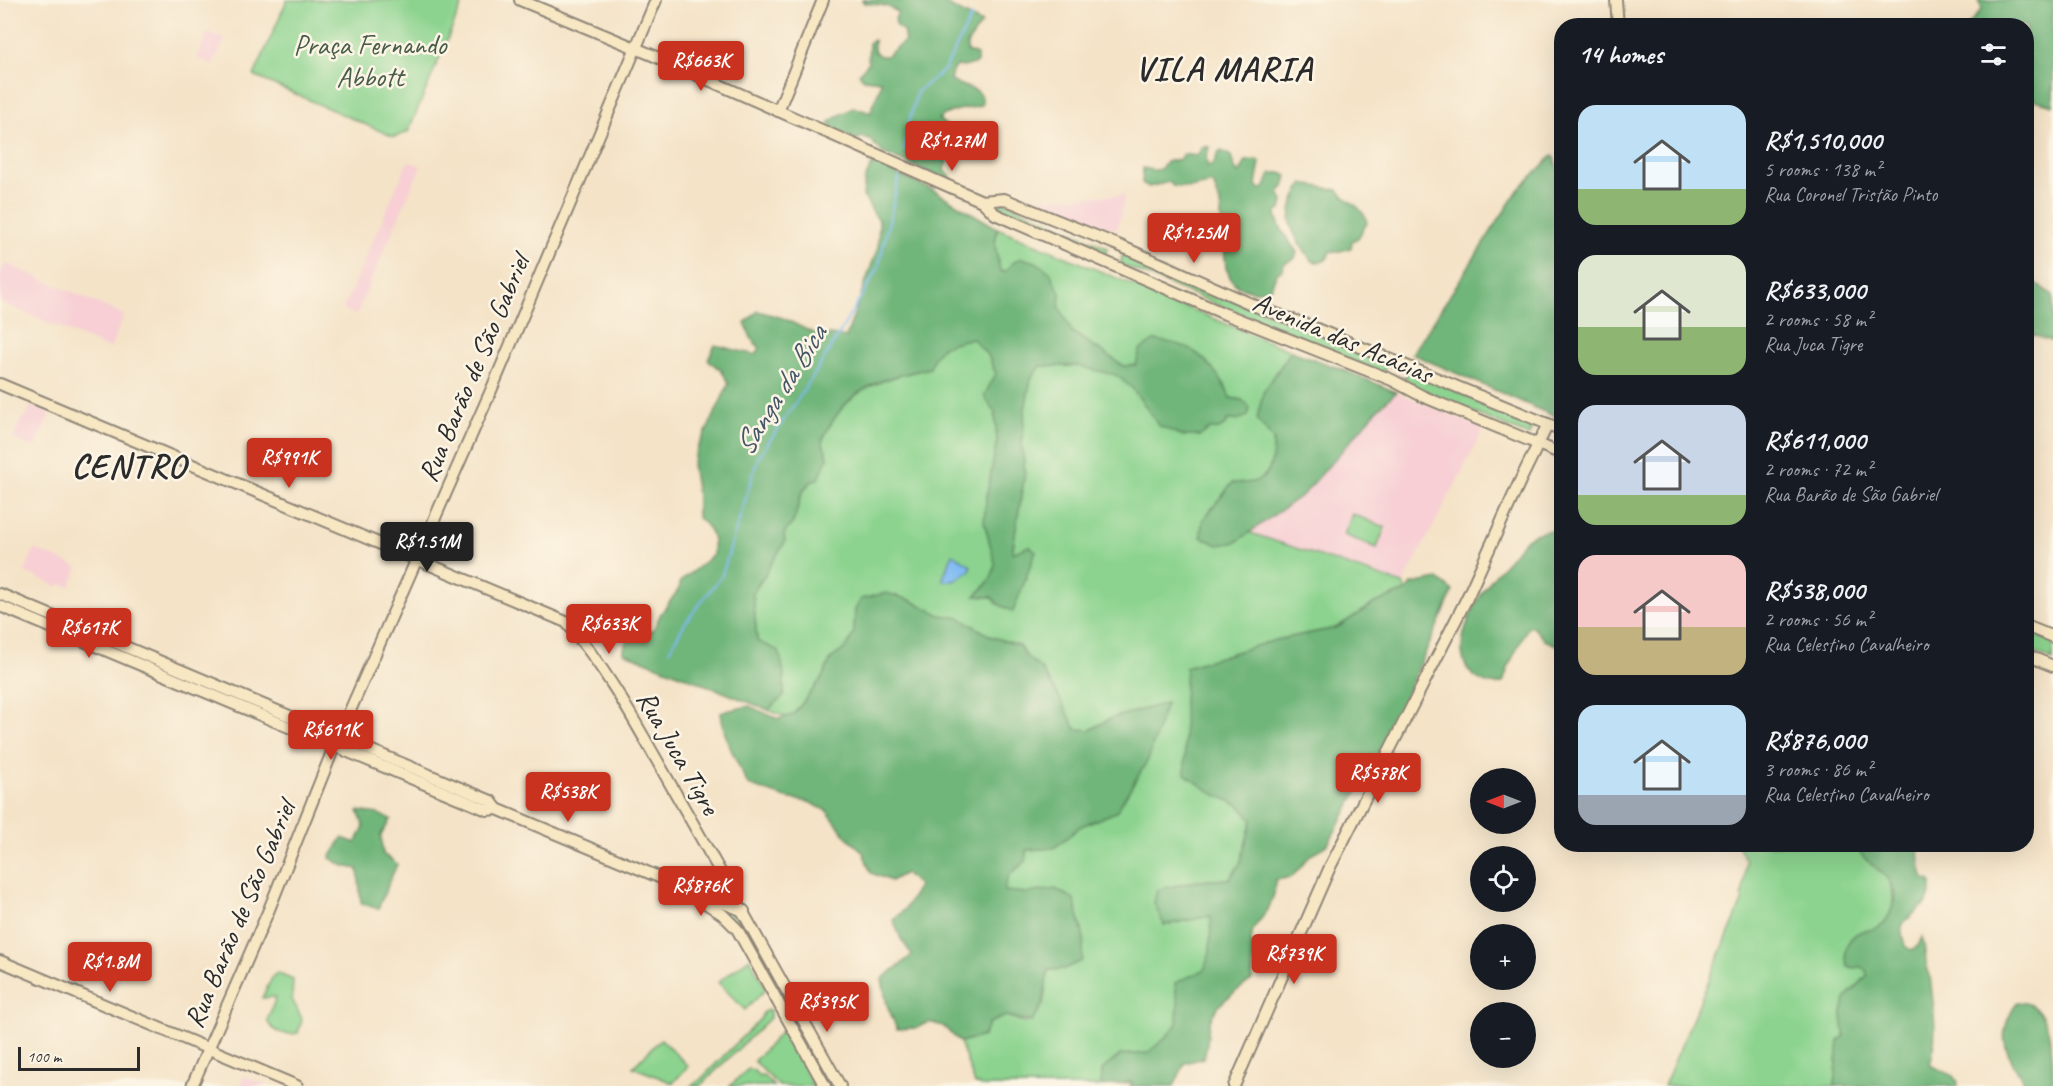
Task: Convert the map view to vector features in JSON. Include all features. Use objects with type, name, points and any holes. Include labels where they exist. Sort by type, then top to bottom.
[{"type":"main road","points":[[520,0],[635,48],[982,201]]},
{"type":"main road","name":"Rua Barão de São Gabriel","points":[[192,1086],[656,0]]},
{"type":"main road","points":[[778,111],[823,0]]},
{"type":"main road","points":[[1616,0],[1617,18]]},
{"type":"main road","name":"Avenida das Acácias","points":[[982,201],[1004,199],[1118,245],[1258,307],[1307,325],[1543,434],[1554,446]]},
{"type":"main road","name":"Avenida das Acácias","points":[[982,201],[995,214],[1225,314],[1392,380],[1422,396],[1543,434],[1554,432]]},
{"type":"main road","points":[[0,384],[417,559]]},
{"type":"main road","points":[[1234,1086],[1330,867],[1467,598],[1543,434]]},
{"type":"main road","name":"Rua Juca Tigre","points":[[417,559],[566,622],[585,644],[626,707],[744,911],[840,1086]]},
{"type":"main road","points":[[0,594],[315,726],[337,743]]},
{"type":"main road","points":[[0,606],[337,743],[487,810],[497,809],[744,911]]},
{"type":"main road","points":[[2034,629],[2053,637]]},
{"type":"main road","points":[[2034,658],[2053,666]]},
{"type":"main road","points":[[680,886],[722,914],[737,929],[825,1086]]},
{"type":"main road","points":[[0,962],[297,1086]]},
{"type":"shaded area","points":[[208,32],[225,40],[213,65],[197,58]]},
{"type":"shaded area","points":[[408,161],[421,166],[356,315],[343,309]]},
{"type":"shaded area","points":[[1125,195],[1117,230],[1030,199]]},
{"type":"shaded area","points":[[5,263],[124,315],[110,349],[0,302],[0,275]]},
{"type":"shaded area","points":[[1396,392],[1484,429],[1403,584],[1248,532],[1305,493],[1380,407]]},
{"type":"shaded area","points":[[31,405],[50,413],[35,448],[13,439],[22,417],[26,418]]},
{"type":"shaded area","points":[[34,549],[78,567],[70,587],[61,583],[59,587],[25,572]]},
{"type":"shaded area","points":[[244,1076],[261,1083],[268,1086],[240,1086]]},
{"type":"green space","name":"Praça Fernando Abbott","points":[[287,0],[464,0],[408,132],[394,137],[254,76]]},
{"type":"green space","points":[[862,0],[938,0],[982,23],[967,44],[967,51],[977,55],[977,63],[964,67],[956,66],[952,71],[950,81],[977,91],[982,97],[982,105],[954,111],[939,119],[955,131],[959,138],[956,152],[941,151],[940,154],[947,161],[944,170],[953,183],[883,153],[869,139],[860,137],[858,140],[833,130],[829,123],[854,107],[871,113],[881,81],[864,79],[859,74],[868,63],[869,43],[874,40],[874,51],[880,56],[886,56],[905,41],[903,31],[897,27],[895,19],[898,12],[887,6],[864,3]]},
{"type":"green space","points":[[1978,0],[2053,0],[2053,105],[2034,98],[2034,18],[1974,18],[1982,9]]},
{"type":"green space","points":[[1205,146],[1209,147],[1206,158],[1208,167],[1222,151],[1231,156],[1238,173],[1246,161],[1260,162],[1256,184],[1258,188],[1265,187],[1270,174],[1279,173],[1287,176],[1284,187],[1279,192],[1283,201],[1281,210],[1276,212],[1278,222],[1297,252],[1295,258],[1284,264],[1283,270],[1277,272],[1267,291],[1253,291],[1237,286],[1231,279],[1226,268],[1220,203],[1213,183],[1190,188],[1173,186],[1169,182],[1149,187],[1142,183],[1143,168],[1159,169],[1166,162],[1180,159],[1184,154],[1197,156]]},
{"type":"green space","points":[[1553,155],[1554,416],[1412,354],[1518,190]]},
{"type":"green space","points":[[873,163],[933,190],[997,228],[995,245],[1000,271],[1005,272],[1012,263],[1021,258],[1036,262],[1050,272],[1060,293],[1059,306],[1072,332],[1124,366],[1136,365],[1140,350],[1155,340],[1183,346],[1212,367],[1230,398],[1242,400],[1250,408],[1248,416],[1237,420],[1227,420],[1227,424],[1219,429],[1210,429],[1200,436],[1183,436],[1159,426],[1133,389],[1116,375],[1077,366],[1040,366],[1031,378],[1025,409],[1022,445],[1025,472],[1012,553],[1029,546],[1036,551],[1013,612],[998,604],[992,597],[975,596],[991,578],[995,563],[984,522],[997,441],[995,413],[984,396],[996,374],[989,357],[972,338],[956,342],[940,349],[930,368],[878,382],[864,389],[841,409],[831,423],[822,441],[828,457],[819,478],[806,486],[803,491],[793,522],[784,533],[785,542],[753,593],[757,641],[779,651],[784,673],[784,696],[768,710],[623,652],[629,631],[653,631],[660,615],[679,589],[681,581],[713,555],[711,534],[697,517],[697,496],[692,464],[729,383],[721,370],[708,360],[715,345],[756,355],[760,348],[752,340],[745,323],[758,311],[783,318],[813,333],[846,337],[878,247],[879,220],[863,196],[865,179]]},
{"type":"green space","points":[[1303,184],[1338,190],[1362,212],[1367,223],[1358,238],[1352,241],[1351,248],[1337,252],[1330,251],[1324,261],[1312,261],[1298,241],[1291,224],[1292,206]]},
{"type":"green space","points":[[1002,201],[1107,248],[1105,256],[998,211]]},
{"type":"green space","points":[[997,228],[1291,351],[1263,393],[1272,430],[1273,457],[1269,468],[1262,477],[1251,483],[1232,483],[1202,521],[1236,542],[1248,532],[1403,584],[1406,591],[1375,603],[1336,628],[1276,640],[1186,667],[1212,793],[1239,805],[1252,820],[1240,864],[1229,879],[1197,881],[1157,890],[1164,925],[1211,916],[1210,952],[1205,970],[1175,983],[1178,1003],[1177,1024],[1168,1035],[1148,1053],[1120,1055],[1102,1070],[1101,1086],[981,1086],[975,1084],[960,1042],[983,1036],[989,1023],[1006,1016],[1027,1023],[1043,1004],[1048,970],[1064,969],[1056,889],[1028,893],[1003,892],[1009,875],[1026,861],[1026,850],[1054,848],[1081,826],[1116,812],[1166,704],[1112,718],[1090,730],[1076,729],[1042,670],[1027,657],[1018,645],[992,637],[960,618],[940,615],[910,600],[898,598],[855,610],[854,632],[847,647],[831,659],[822,678],[793,715],[786,717],[768,710],[783,696],[757,641],[753,593],[765,575],[784,533],[793,523],[800,496],[828,457],[822,441],[831,423],[852,398],[865,390],[893,377],[929,368],[936,353],[945,346],[973,338],[989,357],[996,374],[985,396],[995,413],[997,441],[986,500],[985,522],[995,563],[989,581],[975,596],[992,597],[998,604],[1020,592],[1025,579],[1012,554],[1025,472],[1022,445],[1025,409],[1031,378],[1041,366],[1089,367],[1116,375],[1135,391],[1159,426],[1200,436],[1210,429],[1219,429],[1227,420],[1237,420],[1242,400],[1230,398],[1224,383],[1136,366],[1124,366],[1072,332],[1059,306],[1060,293],[1012,263],[1005,272],[999,271],[995,245]]},
{"type":"green space","points":[[1123,254],[1387,362],[1383,373],[1120,264]]},
{"type":"green space","points":[[2034,283],[2053,295],[2053,342],[2034,335]]},
{"type":"green space","points":[[1291,351],[1396,392],[1380,407],[1305,493],[1236,542],[1218,545],[1201,537],[1202,521],[1232,483],[1254,482],[1266,475],[1271,462],[1274,441],[1257,419],[1263,393]]},
{"type":"green space","points":[[1408,370],[1533,424],[1529,436],[1403,383]]},
{"type":"green space","points":[[1352,514],[1385,527],[1377,548],[1344,535]]},
{"type":"green space","points":[[1554,530],[1554,644],[1544,640],[1533,627],[1528,627],[1509,665],[1503,683],[1488,684],[1474,676],[1466,666],[1462,654],[1463,641],[1471,614],[1484,589],[1520,545],[1535,534]]},
{"type":"green space","points":[[1438,579],[1453,591],[1398,719],[1328,844],[1310,856],[1292,877],[1276,880],[1268,910],[1253,929],[1252,980],[1226,999],[1216,1010],[1209,1025],[1204,1058],[1185,1063],[1174,1086],[1130,1086],[1132,1082],[1101,1086],[1102,1070],[1121,1055],[1148,1053],[1177,1024],[1178,1003],[1175,983],[1204,970],[1210,952],[1211,916],[1164,925],[1154,903],[1157,890],[1197,881],[1229,879],[1240,864],[1252,820],[1239,805],[1212,793],[1185,774],[1186,667],[1276,640],[1336,628],[1375,603],[1406,591],[1412,584]]},
{"type":"green space","points":[[886,593],[910,600],[940,615],[960,618],[992,637],[1018,645],[1027,657],[1042,670],[1076,729],[1090,730],[1112,718],[1166,703],[1148,760],[1116,812],[1081,826],[1054,848],[1026,850],[1026,861],[1009,875],[1004,891],[1028,893],[1056,889],[1074,899],[1084,938],[1082,961],[1064,969],[1048,970],[1043,1004],[1032,1022],[1006,1016],[989,1023],[983,1036],[960,1042],[943,1026],[929,1022],[916,1028],[897,1029],[887,1005],[882,979],[912,955],[901,939],[893,920],[905,909],[919,886],[905,873],[891,881],[871,873],[863,852],[846,836],[827,811],[809,802],[786,798],[748,785],[731,750],[722,722],[721,712],[749,706],[778,719],[793,715],[822,678],[831,659],[847,647],[854,632],[855,610],[861,599]]},
{"type":"green space","points":[[2034,634],[2053,642],[2053,661],[2034,652]]},
{"type":"green space","points":[[358,811],[391,819],[381,835],[383,854],[397,864],[378,909],[361,903],[358,869],[344,866],[330,858],[342,838],[356,843],[364,827]]},
{"type":"green space","points":[[1742,852],[1860,852],[1889,881],[1893,901],[1887,919],[1878,927],[1863,931],[1860,967],[1867,969],[1867,976],[1850,993],[1842,1013],[1844,1036],[1839,1041],[1835,1086],[1664,1086],[1742,902],[1746,861]]},
{"type":"green space","points":[[1860,852],[1919,852],[1924,879],[1931,881],[1928,899],[1904,922],[1902,934],[1905,946],[1911,950],[1918,946],[1922,937],[1930,975],[1934,1020],[1933,1054],[1930,1065],[1952,1075],[1958,1082],[1957,1086],[1835,1086],[1839,1041],[1844,1036],[1842,1013],[1845,999],[1867,976],[1866,969],[1848,966],[1847,946],[1852,937],[1862,931],[1876,929],[1884,923],[1894,899],[1894,892],[1887,878]]},
{"type":"green space","points":[[696,895],[728,908],[743,925],[775,985],[773,986],[740,927]]},
{"type":"green space","points":[[750,958],[766,989],[745,1010],[718,982]]},
{"type":"green space","points":[[277,973],[293,980],[292,999],[302,1019],[298,1033],[281,1033],[267,1021],[276,997],[262,998],[273,976]]},
{"type":"green space","points":[[2017,1002],[2029,1004],[2038,1010],[2044,1020],[2051,1045],[2053,1086],[2026,1086],[2008,1054],[2004,1036],[2010,1015]]},
{"type":"green space","points":[[768,1010],[770,1018],[700,1086],[691,1086],[700,1080],[761,1018],[763,1012]]},
{"type":"green space","points":[[786,1027],[818,1086],[779,1086],[754,1061]]},
{"type":"green space","points":[[661,1039],[688,1066],[673,1083],[633,1067]]},
{"type":"green space","points":[[748,1069],[753,1070],[760,1077],[762,1075],[774,1086],[730,1086]]},
{"type":"water","points":[[953,554],[971,566],[970,571],[954,581],[943,581],[944,575]]},
{"type":"waterway","name":"Sanga da Bica","points":[[904,151],[917,92],[945,69],[972,16]]},
{"type":"waterway","name":"Sanga da Bica","points":[[669,651],[685,623],[722,575],[758,458],[814,375],[878,269],[899,177]]},
{"type":"district","name":"VILA MARIA","points":[[1224,68]]},
{"type":"district","name":"CENTRO","points":[[129,465]]}]
